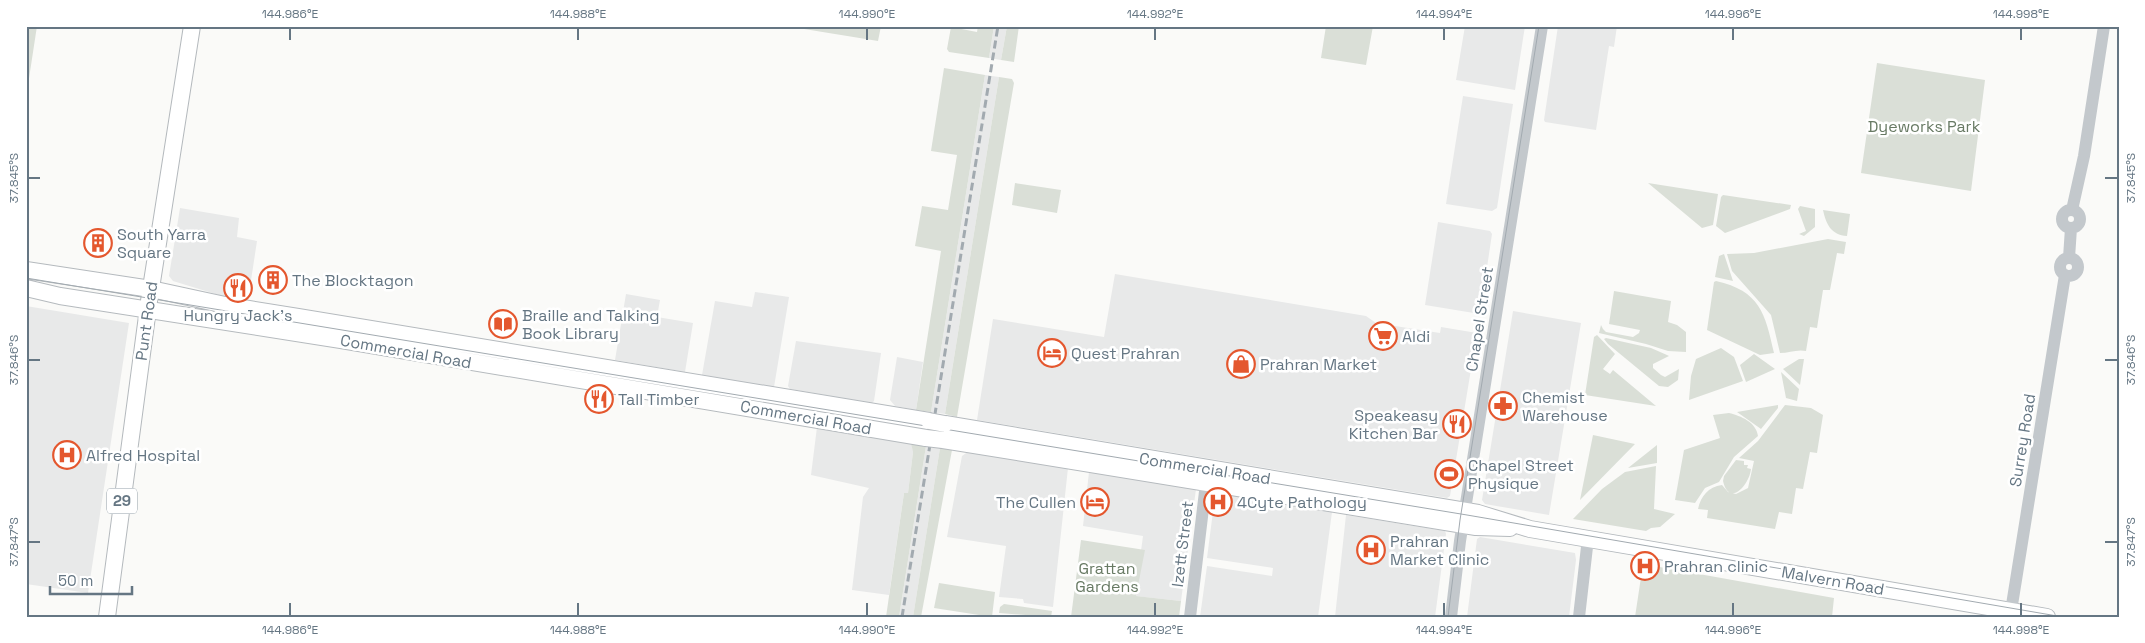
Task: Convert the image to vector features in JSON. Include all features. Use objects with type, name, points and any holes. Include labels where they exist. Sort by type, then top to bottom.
[{"type":"main road","name":"Punt Road","points":[[107,617],[147,310],[192,26]]},
{"type":"main road","name":"Commercial Road","points":[[26,270],[151,289],[252,310],[1207,479],[1464,518],[1478,512],[1530,529]]},
{"type":"main road","name":"Commercial Road","points":[[26,288],[60,296],[147,310],[936,431],[1464,518]]},
{"type":"main road","name":"Malvern Road","points":[[1530,529],[2046,617]]},
{"type":"street","name":"Chapel Street","points":[[1451,617],[1464,518],[1542,26]]},
{"type":"street","name":"Surrey Road","points":[[2011,611],[2065,275],[2060,269],[2060,263],[2064,259],[2069,258],[2071,228],[2063,223],[2062,217],[2064,212],[2072,210],[2084,156],[2104,26]]},
{"type":"street","name":"Izett Street","points":[[1190,617],[1207,479]]},
{"type":"street","points":[[1579,617],[1588,538]]},
{"type":"shaded area","points":[[994,26],[1007,26],[1001,60],[989,58]]},
{"type":"shaded area","points":[[1465,26],[1525,26],[1515,90],[1456,80]]},
{"type":"shaded area","points":[[1558,26],[1617,26],[1614,47],[1609,46],[1596,130],[1545,122],[1544,120]]},
{"type":"shaded area","points":[[985,75],[999,77],[945,414],[931,412]]},
{"type":"shaded area","points":[[1463,96],[1513,104],[1497,208],[1492,211],[1446,204]]},
{"type":"shaded area","points":[[180,208],[239,218],[237,237],[257,241],[248,300],[222,296],[173,281],[169,276]]},
{"type":"shaded area","points":[[1438,222],[1490,231],[1492,234],[1480,314],[1425,305]]},
{"type":"shaded area","points":[[1115,274],[1366,316],[1376,323],[1440,333],[1441,327],[1477,333],[1450,496],[1447,498],[977,420],[993,319],[1104,337]]},
{"type":"shaded area","points":[[755,292],[789,297],[774,387],[702,375],[715,301],[752,307]]},
{"type":"shaded area","points":[[626,294],[660,300],[657,317],[693,323],[685,372],[615,360]]},
{"type":"shaded area","name":"Alfred Hospital","points":[[26,306],[129,323],[88,593],[26,584]]},
{"type":"shaded area","points":[[1513,311],[1581,323],[1549,515],[1485,504],[1482,500]]},
{"type":"shaded area","points":[[796,341],[881,353],[874,401],[872,403],[790,389],[788,386]]},
{"type":"shaded area","points":[[897,357],[923,362],[916,410],[895,406],[890,400]]},
{"type":"shaded area","points":[[817,427],[912,443],[913,452],[908,493],[904,493],[889,595],[852,590],[863,497],[869,488],[811,475]]},
{"type":"shaded area","points":[[926,446],[940,448],[913,617],[899,617]]},
{"type":"shaded area","points":[[969,451],[1068,468],[1053,607],[1024,603],[1023,599],[999,597],[1006,546],[947,537],[962,456]]},
{"type":"shaded area","points":[[1089,472],[1196,489],[1181,601],[1135,596],[1143,536],[1083,526]]},
{"type":"shaded area","points":[[1220,492],[1332,512],[1318,617],[1200,617],[1207,566],[1272,576],[1273,568],[1207,558],[1215,496]]},
{"type":"shaded area","points":[[1346,515],[1445,531],[1435,617],[1335,617]]},
{"type":"shaded area","points":[[1480,537],[1575,553],[1576,560],[1569,617],[1467,617],[1477,539]]},
{"type":"green space","points":[[26,26],[37,26],[26,98]]},
{"type":"green space","points":[[798,26],[881,26],[878,41],[798,28]]},
{"type":"green space","points":[[978,26],[994,26],[989,58],[949,52],[947,49],[951,27],[977,32]]},
{"type":"green space","points":[[1007,26],[1019,26],[1014,62],[1001,60]]},
{"type":"green space","points":[[1326,26],[1373,26],[1366,65],[1321,58]]},
{"type":"green space","name":"Dyeworks Park","points":[[1877,63],[1985,80],[1971,191],[1861,173]]},
{"type":"green space","points":[[944,68],[985,75],[931,412],[916,410],[941,251],[915,246],[922,206],[948,210],[957,155],[931,151]]},
{"type":"green space","points":[[999,77],[1012,79],[1014,83],[957,417],[945,414]]},
{"type":"green space","points":[[1015,183],[1061,190],[1057,213],[1012,205]]},
{"type":"green space","points":[[1648,183],[1718,194],[1713,225],[1702,228]]},
{"type":"green space","points":[[1723,195],[1791,205],[1790,209],[1725,233],[1716,226],[1721,197]]},
{"type":"green space","points":[[1800,206],[1815,209],[1815,227],[1804,236],[1799,234],[1806,231],[1798,209]]},
{"type":"green space","points":[[1823,210],[1850,214],[1847,236],[1841,235],[1830,228]]},
{"type":"green space","points":[[1828,239],[1846,242],[1844,254],[1837,253],[1830,290],[1823,290],[1817,328],[1810,327],[1806,351],[1799,350],[1780,353],[1771,315],[1732,271],[1727,254],[1754,253]]},
{"type":"green space","points":[[1724,254],[1733,281],[1715,277],[1719,256]]},
{"type":"green space","points":[[1714,282],[1731,285],[1742,291],[1758,306],[1767,326],[1774,353],[1760,355],[1707,330]]},
{"type":"green space","points":[[1614,291],[1671,301],[1668,322],[1677,325],[1686,332],[1686,352],[1668,351],[1599,333],[1601,325],[1606,332],[1633,337],[1639,333],[1640,330],[1609,324]]},
{"type":"green space","points":[[1597,335],[1615,354],[1603,369],[1610,374],[1613,370],[1656,406],[1585,395],[1594,337]]},
{"type":"green space","points":[[1604,339],[1651,348],[1669,356],[1653,364],[1653,368],[1665,377],[1679,369],[1678,380],[1668,387],[1659,386],[1608,344]]},
{"type":"green space","points":[[1721,348],[1734,357],[1743,381],[1689,400],[1691,376],[1696,359]]},
{"type":"green space","points":[[1754,354],[1775,369],[1746,382],[1740,365]]},
{"type":"green space","points":[[1799,359],[1804,359],[1800,385],[1783,369]]},
{"type":"green space","points":[[1781,372],[1799,389],[1797,401],[1786,398]]},
{"type":"green space","points":[[1778,405],[1778,408],[1761,429],[1737,412]]},
{"type":"green space","points":[[1785,405],[1811,408],[1823,415],[1817,453],[1810,452],[1803,489],[1796,488],[1792,514],[1779,512],[1775,529],[1707,518],[1708,510],[1698,509],[1703,496],[1709,490],[1722,485],[1728,492],[1736,494],[1748,488],[1754,461],[1739,458],[1758,441]]},
{"type":"green space","points":[[1729,413],[1751,423],[1758,436],[1734,457],[1719,482],[1705,488],[1695,503],[1675,500],[1684,450],[1720,438],[1713,415]]},
{"type":"green space","points":[[1593,435],[1635,444],[1580,500]]},
{"type":"green space","points":[[911,443],[926,446],[899,617],[886,617],[904,493],[908,493],[913,452]]},
{"type":"green space","points":[[1657,445],[1657,463],[1628,468]]},
{"type":"green space","points":[[940,448],[952,450],[921,617],[913,617]]},
{"type":"green space","points":[[1736,460],[1744,461],[1744,465],[1748,465],[1747,468],[1751,469],[1747,482],[1734,493],[1726,489],[1723,481],[1724,476]]},
{"type":"green space","points":[[1656,466],[1654,509],[1675,514],[1660,527],[1651,528],[1646,531],[1573,519],[1602,489],[1625,472]]},
{"type":"green space","name":"Grattan Gardens","points":[[1081,540],[1145,550],[1136,596],[1181,601],[1179,617],[1071,617]]},
{"type":"green space","points":[[1643,564],[1834,598],[1832,617],[1635,617]]},
{"type":"green space","points":[[939,583],[995,592],[992,617],[934,608]]},
{"type":"green space","points":[[1004,604],[1052,611],[1051,617],[999,613],[1000,607]]},
{"type":"tram line","points":[[1448,617],[1460,520],[1539,26]]},
{"type":"tram line","points":[[26,278],[1467,515],[2063,617]]},
{"type":"railway","points":[[902,617],[998,26]]},
{"type":"place","name":"South Yarra Square","points":[[98,243]]},
{"type":"place","name":"The Blocktagon","points":[[273,280]]},
{"type":"place","name":"Hungry Jack's","points":[[238,288]]},
{"type":"place","name":"Braille and Talking Book Library","points":[[503,324]]},
{"type":"place","name":"Aldi","points":[[1383,336]]},
{"type":"place","name":"Quest Prahran","points":[[1052,353]]},
{"type":"place","name":"Prahran Market","points":[[1241,364]]},
{"type":"place","name":"Tall Timber","points":[[599,399]]},
{"type":"place","name":"Chemist Warehouse","points":[[1503,406]]},
{"type":"place","name":"Speakeasy Kitchen Bar","points":[[1457,424]]},
{"type":"place","name":"Alfred Hospital","points":[[67,455]]},
{"type":"place","name":"Chapel Street Physique","points":[[1449,474]]},
{"type":"place","name":"The Cullen","points":[[1095,502]]},
{"type":"place","name":"4Cyte Pathology","points":[[1218,502]]},
{"type":"place","name":"Prahran Market Clinic","points":[[1371,550]]},
{"type":"place","name":"Prahran clinic","points":[[1645,566]]}]
